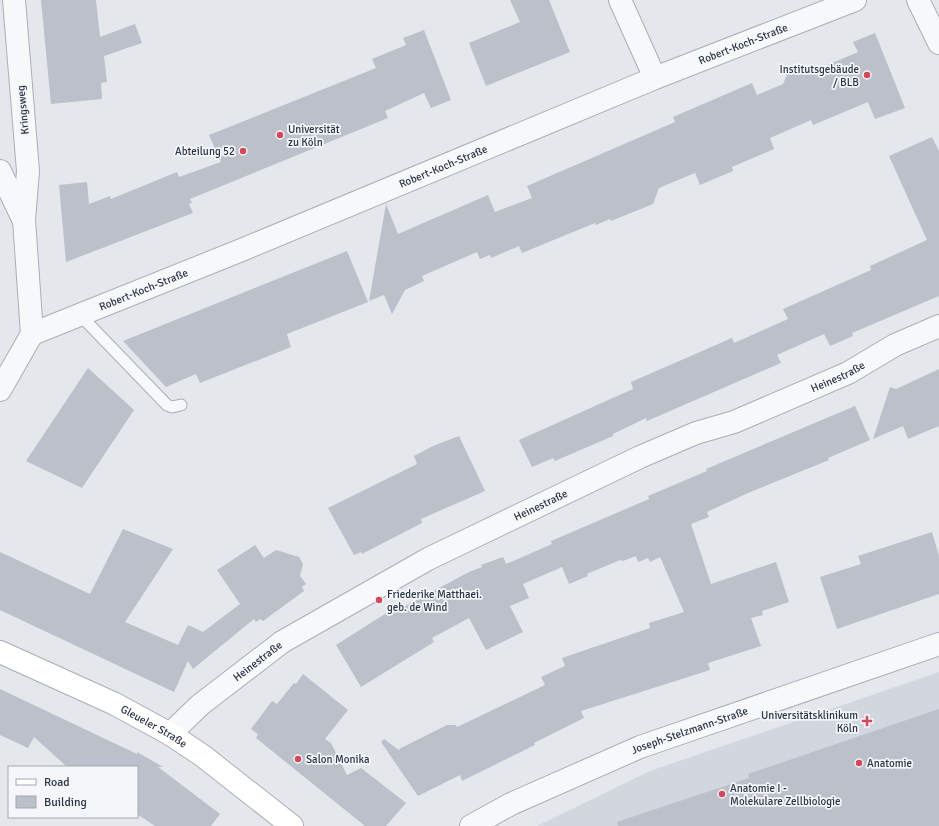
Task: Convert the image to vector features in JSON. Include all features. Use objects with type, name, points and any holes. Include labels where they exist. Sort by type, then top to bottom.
[{"type":"main road","name":"Gleueler Straße","points":[[0,652],[115,704],[170,734],[203,756],[292,826]]},
{"type":"street","name":"Kringsweg","points":[[14,0],[28,171],[24,220],[32,334]]},
{"type":"street","points":[[620,0],[655,78]]},
{"type":"street","name":"Robert-Koch-Straße","points":[[32,334],[244,249],[655,78],[855,0]]},
{"type":"street","points":[[918,0],[939,43]]},
{"type":"street","name":"Kringsweg","points":[[0,171],[24,220]]},
{"type":"street","name":"Heinestraße","points":[[170,734],[200,705],[282,642],[428,559],[640,457],[696,433],[734,422],[848,373],[895,345],[939,326]]},
{"type":"street","points":[[0,390],[32,334]]},
{"type":"street","name":"Joseph-Stelzmann-Straße","points":[[471,826],[512,804],[640,747],[939,644]]},
{"type":"lane","points":[[80,315],[168,405],[172,407],[181,405]]},
{"type":"shaded area","name":"Universitätsklinikum Köln","points":[[939,672],[939,826],[537,826],[650,771]]},
{"type":"building","points":[[41,0],[96,0],[100,37],[135,24],[142,43],[104,56],[107,82],[101,83],[102,99],[51,104]]},
{"type":"building","points":[[510,0],[549,0],[570,52],[486,86],[469,43],[520,22]]},
{"type":"building","points":[[424,30],[451,100],[431,108],[424,93],[385,111],[388,118],[190,199],[192,203],[189,204],[193,213],[66,262],[59,185],[87,182],[89,204],[110,196],[111,199],[177,172],[179,177],[221,162],[209,135],[376,68],[372,59],[406,45],[403,38]]},
{"type":"building","points":[[875,33],[905,108],[875,119],[868,102],[813,125],[811,120],[770,138],[774,149],[732,167],[733,171],[700,185],[695,173],[659,188],[653,204],[611,221],[610,219],[596,225],[595,223],[522,253],[519,246],[491,258],[490,255],[480,259],[477,252],[422,276],[424,281],[405,290],[392,314],[384,295],[369,301],[386,204],[398,234],[488,195],[495,212],[532,198],[527,186],[675,122],[673,117],[752,83],[757,95],[783,84],[790,68],[804,75],[858,52],[853,42]]},
{"type":"building","points":[[932,137],[939,151],[939,296],[852,333],[853,336],[830,346],[824,334],[777,355],[781,363],[647,421],[646,418],[613,434],[613,436],[555,461],[553,458],[532,467],[519,440],[633,389],[631,382],[732,338],[734,343],[788,319],[783,309],[871,270],[870,266],[927,240],[889,156]]},
{"type":"building","points":[[347,251],[368,302],[287,334],[291,347],[200,383],[196,374],[166,387],[123,341]]},
{"type":"building","points":[[88,368],[134,410],[82,488],[26,461]]},
{"type":"building","points":[[939,369],[939,426],[908,439],[903,426],[873,439],[890,387],[896,389]]},
{"type":"building","points":[[855,406],[870,440],[828,458],[829,460],[748,493],[707,512],[709,517],[691,524],[711,584],[776,562],[789,602],[762,611],[763,615],[751,618],[761,646],[708,663],[710,670],[581,711],[584,718],[534,743],[535,745],[462,781],[460,775],[418,796],[381,742],[384,739],[400,751],[399,749],[447,725],[456,725],[457,727],[545,685],[541,677],[565,666],[562,658],[650,628],[649,623],[684,612],[660,557],[650,562],[648,558],[638,562],[636,556],[623,561],[620,560],[587,574],[588,576],[569,584],[562,567],[523,584],[529,598],[510,606],[523,632],[486,650],[469,618],[432,638],[434,642],[361,687],[336,645],[396,607],[398,610],[469,572],[482,567],[481,565],[503,557],[506,564],[552,544],[551,541],[649,499],[648,496],[707,471],[706,469]]},
{"type":"building","points":[[459,436],[485,491],[421,519],[422,523],[362,554],[361,552],[354,555],[328,508],[417,464],[414,456],[433,446]]},
{"type":"building","points":[[123,529],[173,549],[125,622],[178,645],[188,625],[203,632],[240,604],[217,570],[255,545],[264,558],[276,550],[299,557],[303,564],[300,576],[306,584],[302,587],[304,591],[263,621],[260,619],[256,622],[254,619],[193,669],[188,661],[174,692],[0,610],[0,552],[90,594]]},
{"type":"building","points":[[932,532],[939,556],[939,594],[837,629],[820,577],[861,564],[858,556]]},
{"type":"building","points":[[303,674],[348,710],[325,739],[331,743],[347,775],[361,768],[406,803],[386,826],[365,826],[256,738],[258,734],[251,729],[272,701],[277,704],[294,683],[296,684]]},
{"type":"building","points":[[0,689],[137,754],[137,752],[163,767],[158,767],[220,814],[211,826],[155,826],[138,815],[138,766],[68,766],[34,737],[28,748],[0,735]]},
{"type":"building","name":"Anatomie","points":[[939,709],[939,826],[618,826],[617,822],[749,778],[748,774]]},
{"type":"place","name":"Institutsgebäude / BLB","points":[[867,75]]},
{"type":"place","name":"Universität zu Köln","points":[[280,135]]},
{"type":"place","name":"Abteilung 52","points":[[243,151]]},
{"type":"place","name":"Friederike Matthaei. geb. de Wind","points":[[379,600]]},
{"type":"place","name":"Universitätsklinikum Köln","points":[[867,721]]},
{"type":"place","name":"Salon Monika","points":[[298,759]]},
{"type":"place","name":"Anatomie","points":[[859,763]]},
{"type":"place","name":"Anatomie I - Molekulare Zellbiologie","points":[[722,794]]}]
